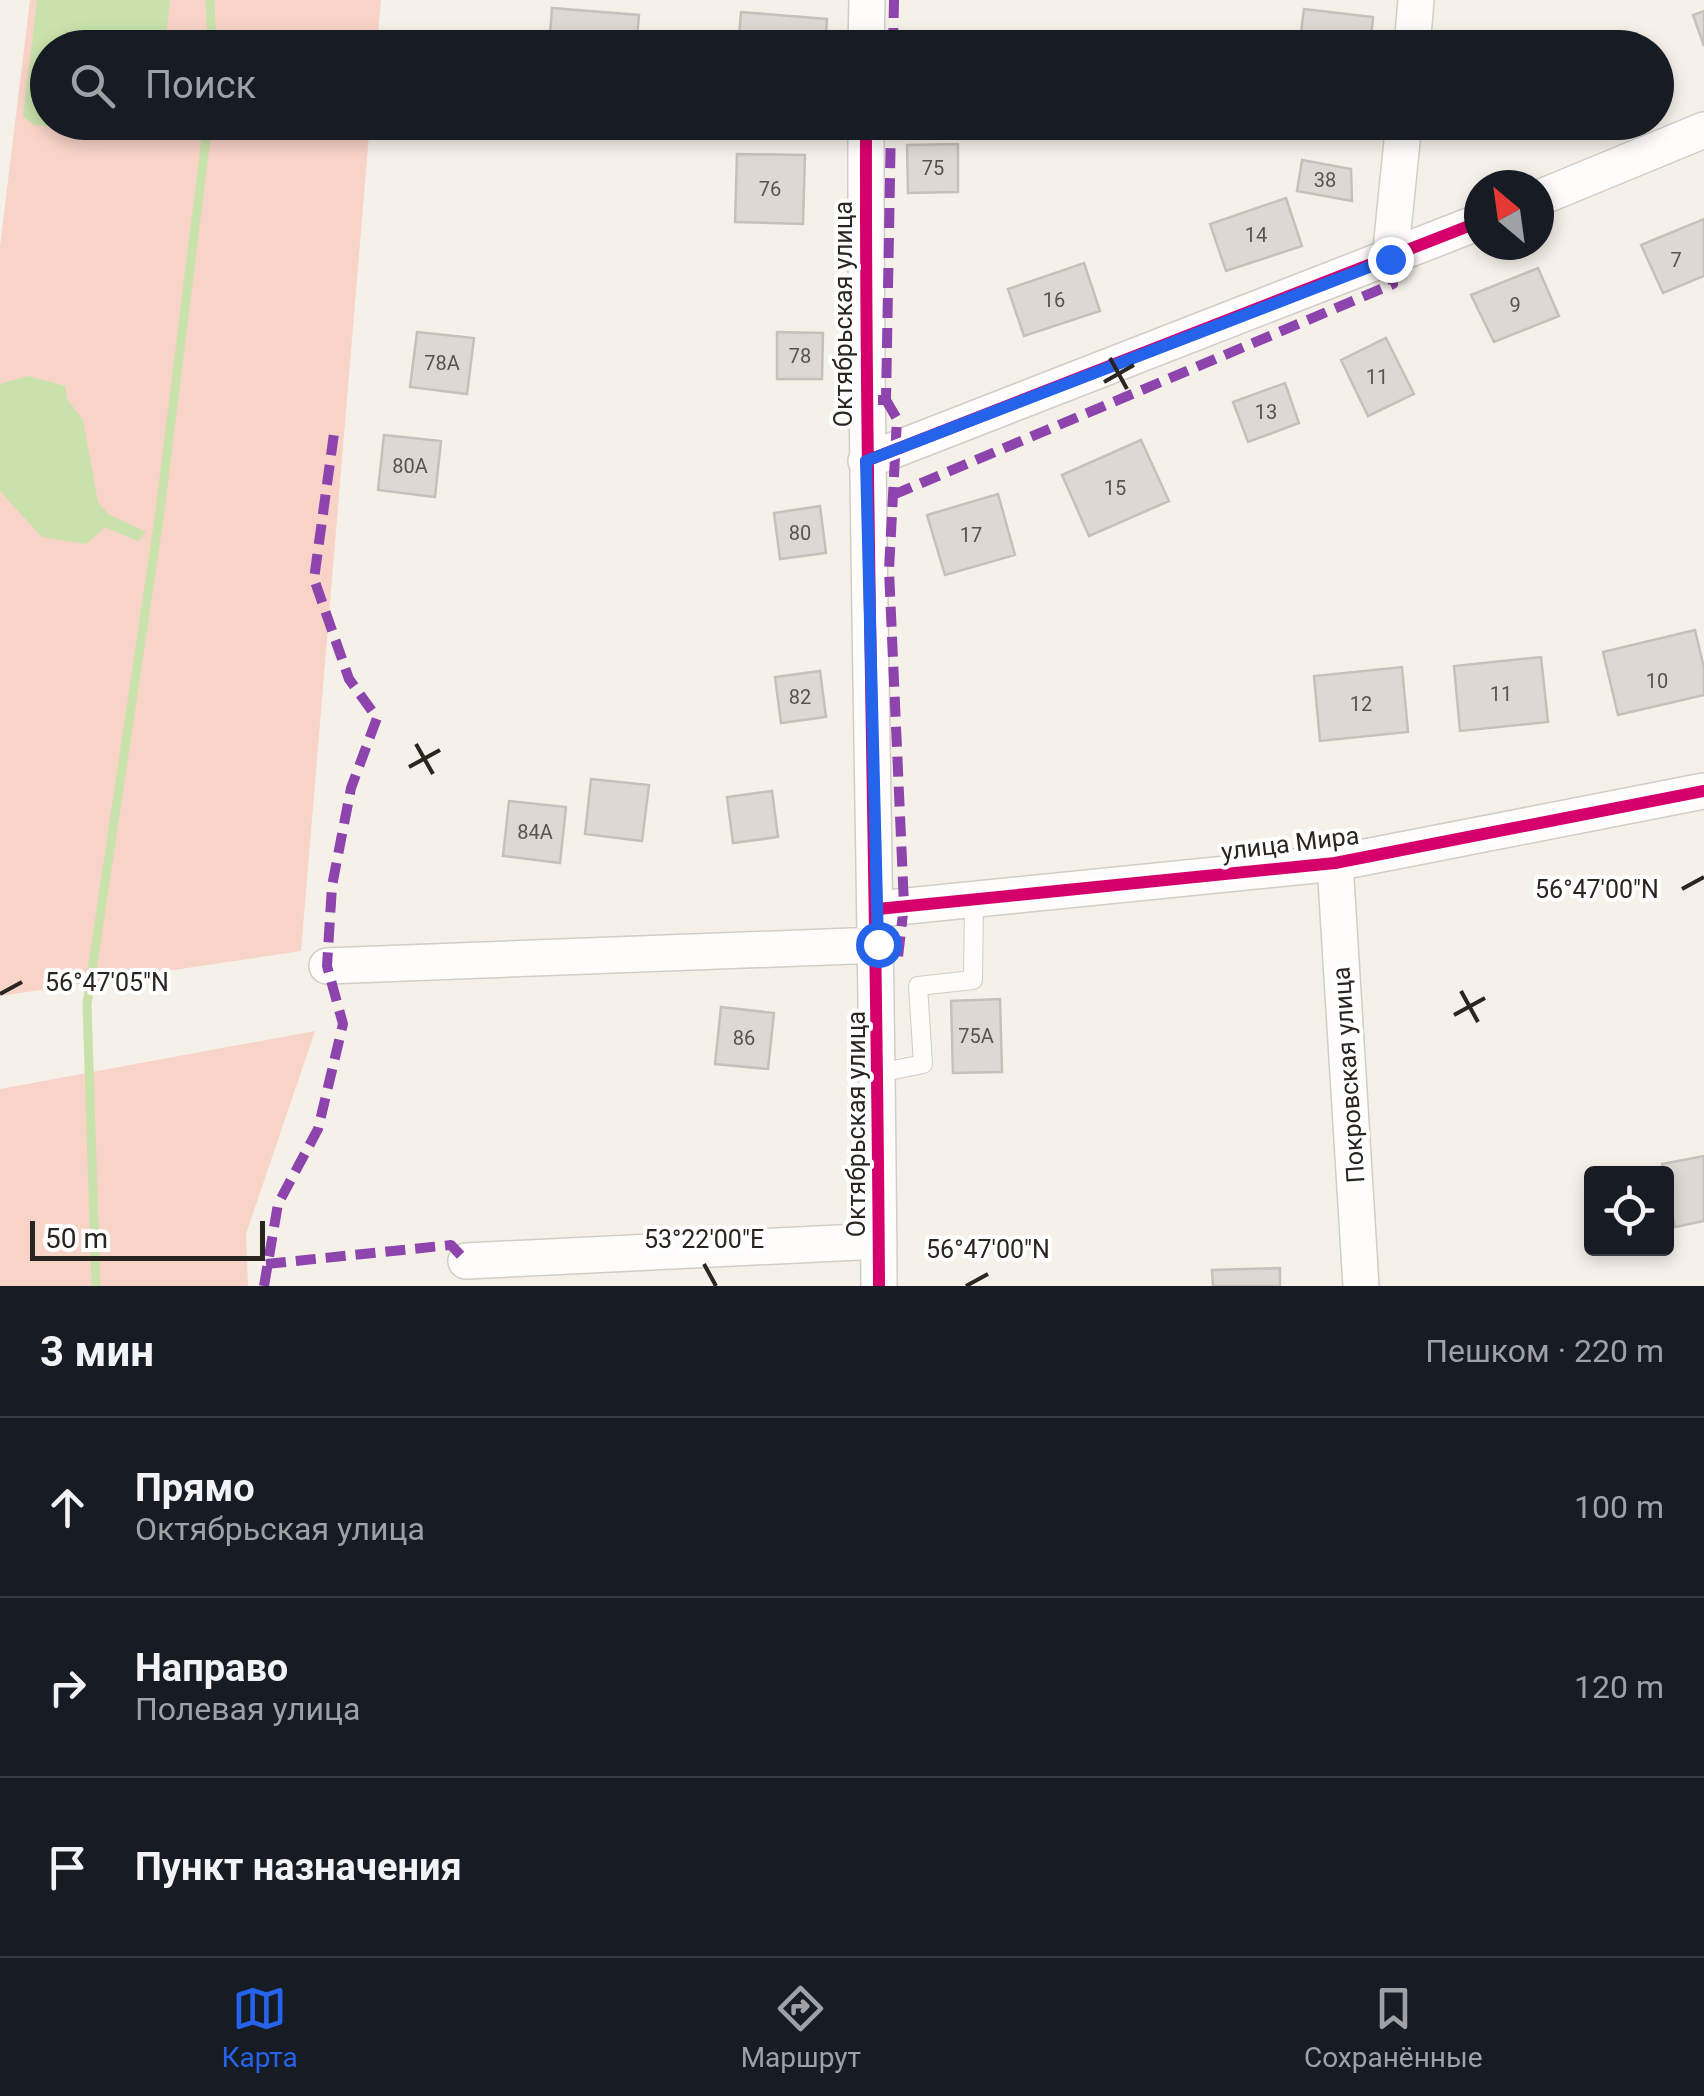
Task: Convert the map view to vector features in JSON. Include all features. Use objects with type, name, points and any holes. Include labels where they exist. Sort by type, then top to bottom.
[{"type":"street","points":[[866,0],[866,30]]},
{"type":"street","points":[[1414,30],[1416,0]]},
{"type":"street","points":[[1554,192],[1704,130]]},
{"type":"street","name":"Октябрьская улица","points":[[866,140],[866,461],[878,908],[879,1286]]},
{"type":"street","points":[[1390,259],[1402,140]]},
{"type":"street","points":[[866,461],[1464,228]]},
{"type":"street","name":"улица Мира","points":[[878,908],[1334,863],[1704,791]]},
{"type":"street","name":"Покровская улица","points":[[1334,863],[1361,1286]]},
{"type":"street","points":[[327,966],[878,944]]},
{"type":"street","points":[[466,1261],[879,1241]]},
{"type":"lane","points":[[880,1072],[923,1064],[918,986],[973,980],[974,900]]},
{"type":"shaded area","points":[[30,0],[381,0],[378,30],[30,30],[30,140],[369,140],[301,951],[0,996],[0,246]]},
{"type":"shaded area","points":[[37,0],[170,0],[167,30],[33,30]]},
{"type":"shaded area","points":[[30,58],[30,122],[23,116]]},
{"type":"shaded area","points":[[28,376],[65,386],[67,399],[83,420],[98,502],[108,514],[146,532],[138,541],[105,527],[86,544],[42,537],[0,491],[0,384]]},
{"type":"shaded area","points":[[315,1031],[246,1234],[248,1286],[0,1286],[0,1089]]},
{"type":"building","points":[[552,8],[639,15],[638,30],[550,30]]},
{"type":"building","points":[[1304,9],[1373,17],[1372,30],[1301,30]]},
{"type":"building","points":[[1704,11],[1704,46],[1693,15]]},
{"type":"building","points":[[741,12],[827,19],[826,30],[740,30]]},
{"type":"building","points":[[958,144],[958,192],[908,193],[907,145]]},
{"type":"building","points":[[737,154],[805,155],[803,224],[735,222]]},
{"type":"building","points":[[1302,160],[1351,169],[1352,201],[1297,191]]},
{"type":"building","points":[[1286,198],[1302,246],[1226,271],[1210,224]]},
{"type":"building","points":[[1704,219],[1704,276],[1663,293],[1641,245]]},
{"type":"building","points":[[1084,263],[1100,311],[1024,336],[1008,289]]},
{"type":"building","points":[[1538,268],[1559,316],[1494,342],[1471,295]]},
{"type":"building","points":[[417,332],[474,338],[467,394],[410,387]]},
{"type":"building","points":[[777,332],[823,333],[822,379],[777,379]]},
{"type":"building","points":[[1386,338],[1414,394],[1368,416],[1341,360]]},
{"type":"building","points":[[1285,383],[1299,423],[1248,442],[1233,402]]},
{"type":"building","points":[[384,435],[441,441],[435,497],[378,490]]},
{"type":"building","points":[[1141,440],[1169,501],[1089,536],[1062,475]]},
{"type":"building","points":[[998,494],[1015,555],[945,575],[927,515]]},
{"type":"building","points":[[820,506],[826,553],[780,559],[774,513]]},
{"type":"building","points":[[1695,630],[1704,668],[1704,695],[1618,715],[1603,652]]},
{"type":"building","points":[[1541,657],[1548,722],[1460,731],[1454,666]]},
{"type":"building","points":[[1402,667],[1408,732],[1320,741],[1314,676]]},
{"type":"building","points":[[820,671],[826,717],[781,723],[775,677]]},
{"type":"building","points":[[591,779],[649,785],[642,841],[585,834]]},
{"type":"building","points":[[772,791],[778,837],[733,843],[727,797]]},
{"type":"building","points":[[509,801],[566,807],[560,863],[503,856]]},
{"type":"building","points":[[1000,999],[1002,1072],[953,1073],[951,1001]]},
{"type":"building","points":[[721,1007],[774,1013],[768,1069],[715,1064]]},
{"type":"building","points":[[1704,1156],[1704,1221],[1675,1227],[1674,1166],[1662,1164]]},
{"type":"building","points":[[1280,1268],[1280,1286],[1213,1286],[1212,1270]]},
{"type":"waterway","points":[[210,0],[211,30]]},
{"type":"waterway","points":[[96,1286],[87,1004],[159,519],[206,140]]},
{"type":"marked path","points":[[893,30],[894,0]]},
{"type":"marked path","points":[[878,400],[886,400],[891,140]]},
{"type":"marked path","points":[[893,495],[1393,284],[1390,259]]},
{"type":"marked path","points":[[886,400],[897,419],[889,570],[904,905],[897,966]]},
{"type":"marked path","points":[[264,1286],[278,1204],[318,1129],[343,1024],[327,966],[332,886],[351,788],[377,718],[349,679],[314,579],[335,426]]},
{"type":"marked path","points":[[266,1264],[451,1245],[466,1261]]},
{"type":"cycle path","points":[[866,140],[879,1286]]},
{"type":"cycle path","points":[[866,461],[1464,228]]},
{"type":"cycle path","points":[[878,909],[1335,863],[1704,791]]},
{"type":"route","points":[[878,944],[866,461],[1390,259]]}]
